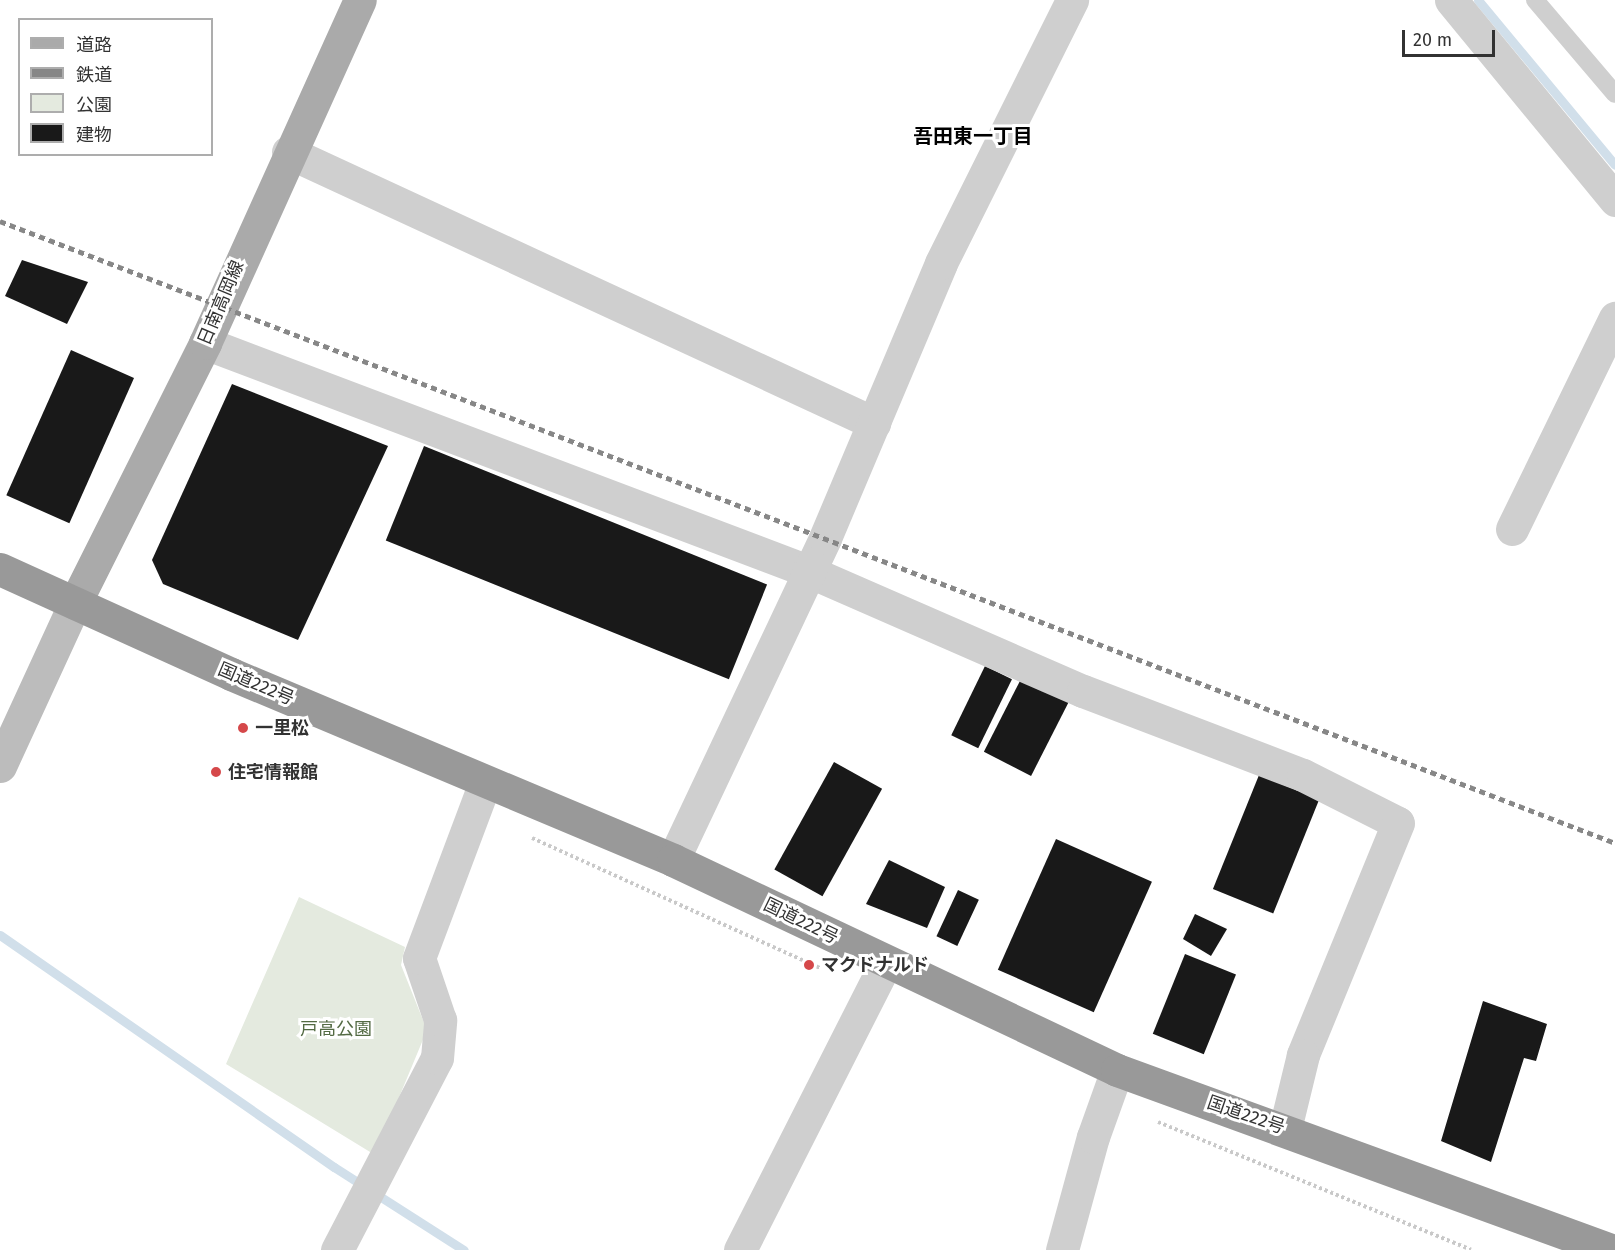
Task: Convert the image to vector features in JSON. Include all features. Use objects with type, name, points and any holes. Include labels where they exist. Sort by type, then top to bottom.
[{"type":"highway","name":"国道222号","points":[[0,568],[485,782],[673,860],[1117,1070],[1285,1129],[1611,1250]]},
{"type":"main road","name":"日南高岡線","points":[[75,603],[205,342],[288,152],[360,0]]},
{"type":"street","points":[[673,860],[808,571],[874,423],[941,263],[1072,0]]},
{"type":"street","points":[[1451,0],[1615,200]]},
{"type":"street","points":[[288,152],[874,423]]},
{"type":"street","points":[[1512,529],[1615,318]]},
{"type":"street","points":[[205,342],[808,571],[1083,692],[1303,775],[1398,823],[1303,1055],[1285,1129]]},
{"type":"street","points":[[0,766],[75,603]]},
{"type":"street","points":[[337,1250],[436,1058],[440,1020],[419,958],[485,782]]},
{"type":"street","points":[[741,1250],[886,962]]},
{"type":"street","points":[[1062,1250],[1093,1137],[1117,1070]]},
{"type":"lane","points":[[1535,0],[1615,94]]},
{"type":"path","points":[[522,834],[825,970]]},
{"type":"path","points":[[1151,1119],[1471,1250]]},
{"type":"green space","name":"戸高公園","points":[[299,897],[405,947],[401,965],[427,1030],[375,1155],[226,1064]]},
{"type":"building","points":[[22,260],[88,282],[67,324],[5,296]]},
{"type":"building","points":[[71,350],[134,378],[69,523],[6,495]]},
{"type":"building","points":[[232,384],[388,446],[298,640],[163,584],[152,560]]},
{"type":"building","points":[[424,446],[767,585],[729,679],[386,541]]},
{"type":"building","points":[[985,666],[1012,679],[978,748],[951,735]]},
{"type":"building","points":[[1022,677],[1069,701],[1031,776],[984,752]]},
{"type":"building","points":[[834,762],[882,789],[822,896],[774,870]]},
{"type":"building","points":[[1259,775],[1319,799],[1273,913],[1213,889]]},
{"type":"building","points":[[1056,839],[1152,882],[1094,1012],[998,970]]},
{"type":"building","points":[[889,860],[945,887],[927,928],[866,904]]},
{"type":"building","points":[[958,890],[979,900],[957,946],[936,936]]},
{"type":"building","points":[[1195,914],[1227,929],[1211,956],[1183,939]]},
{"type":"building","points":[[1185,954],[1236,975],[1204,1054],[1153,1034]]},
{"type":"building","points":[[1483,1001],[1547,1024],[1536,1061],[1524,1058],[1491,1162],[1441,1141]]},
{"type":"waterway","points":[[1478,0],[1615,165]]},
{"type":"waterway","points":[[0,935],[334,1167],[464,1250]]},
{"type":"railway","points":[[0,221],[1615,843]]},
{"type":"place","name":"一里松","points":[[243,728]]},
{"type":"place","name":"住宅情報館","points":[[216,772]]},
{"type":"place","name":"マクドナルド","points":[[809,965]]},
{"type":"district","name":"吾田東一丁目","points":[[973,136]]}]
